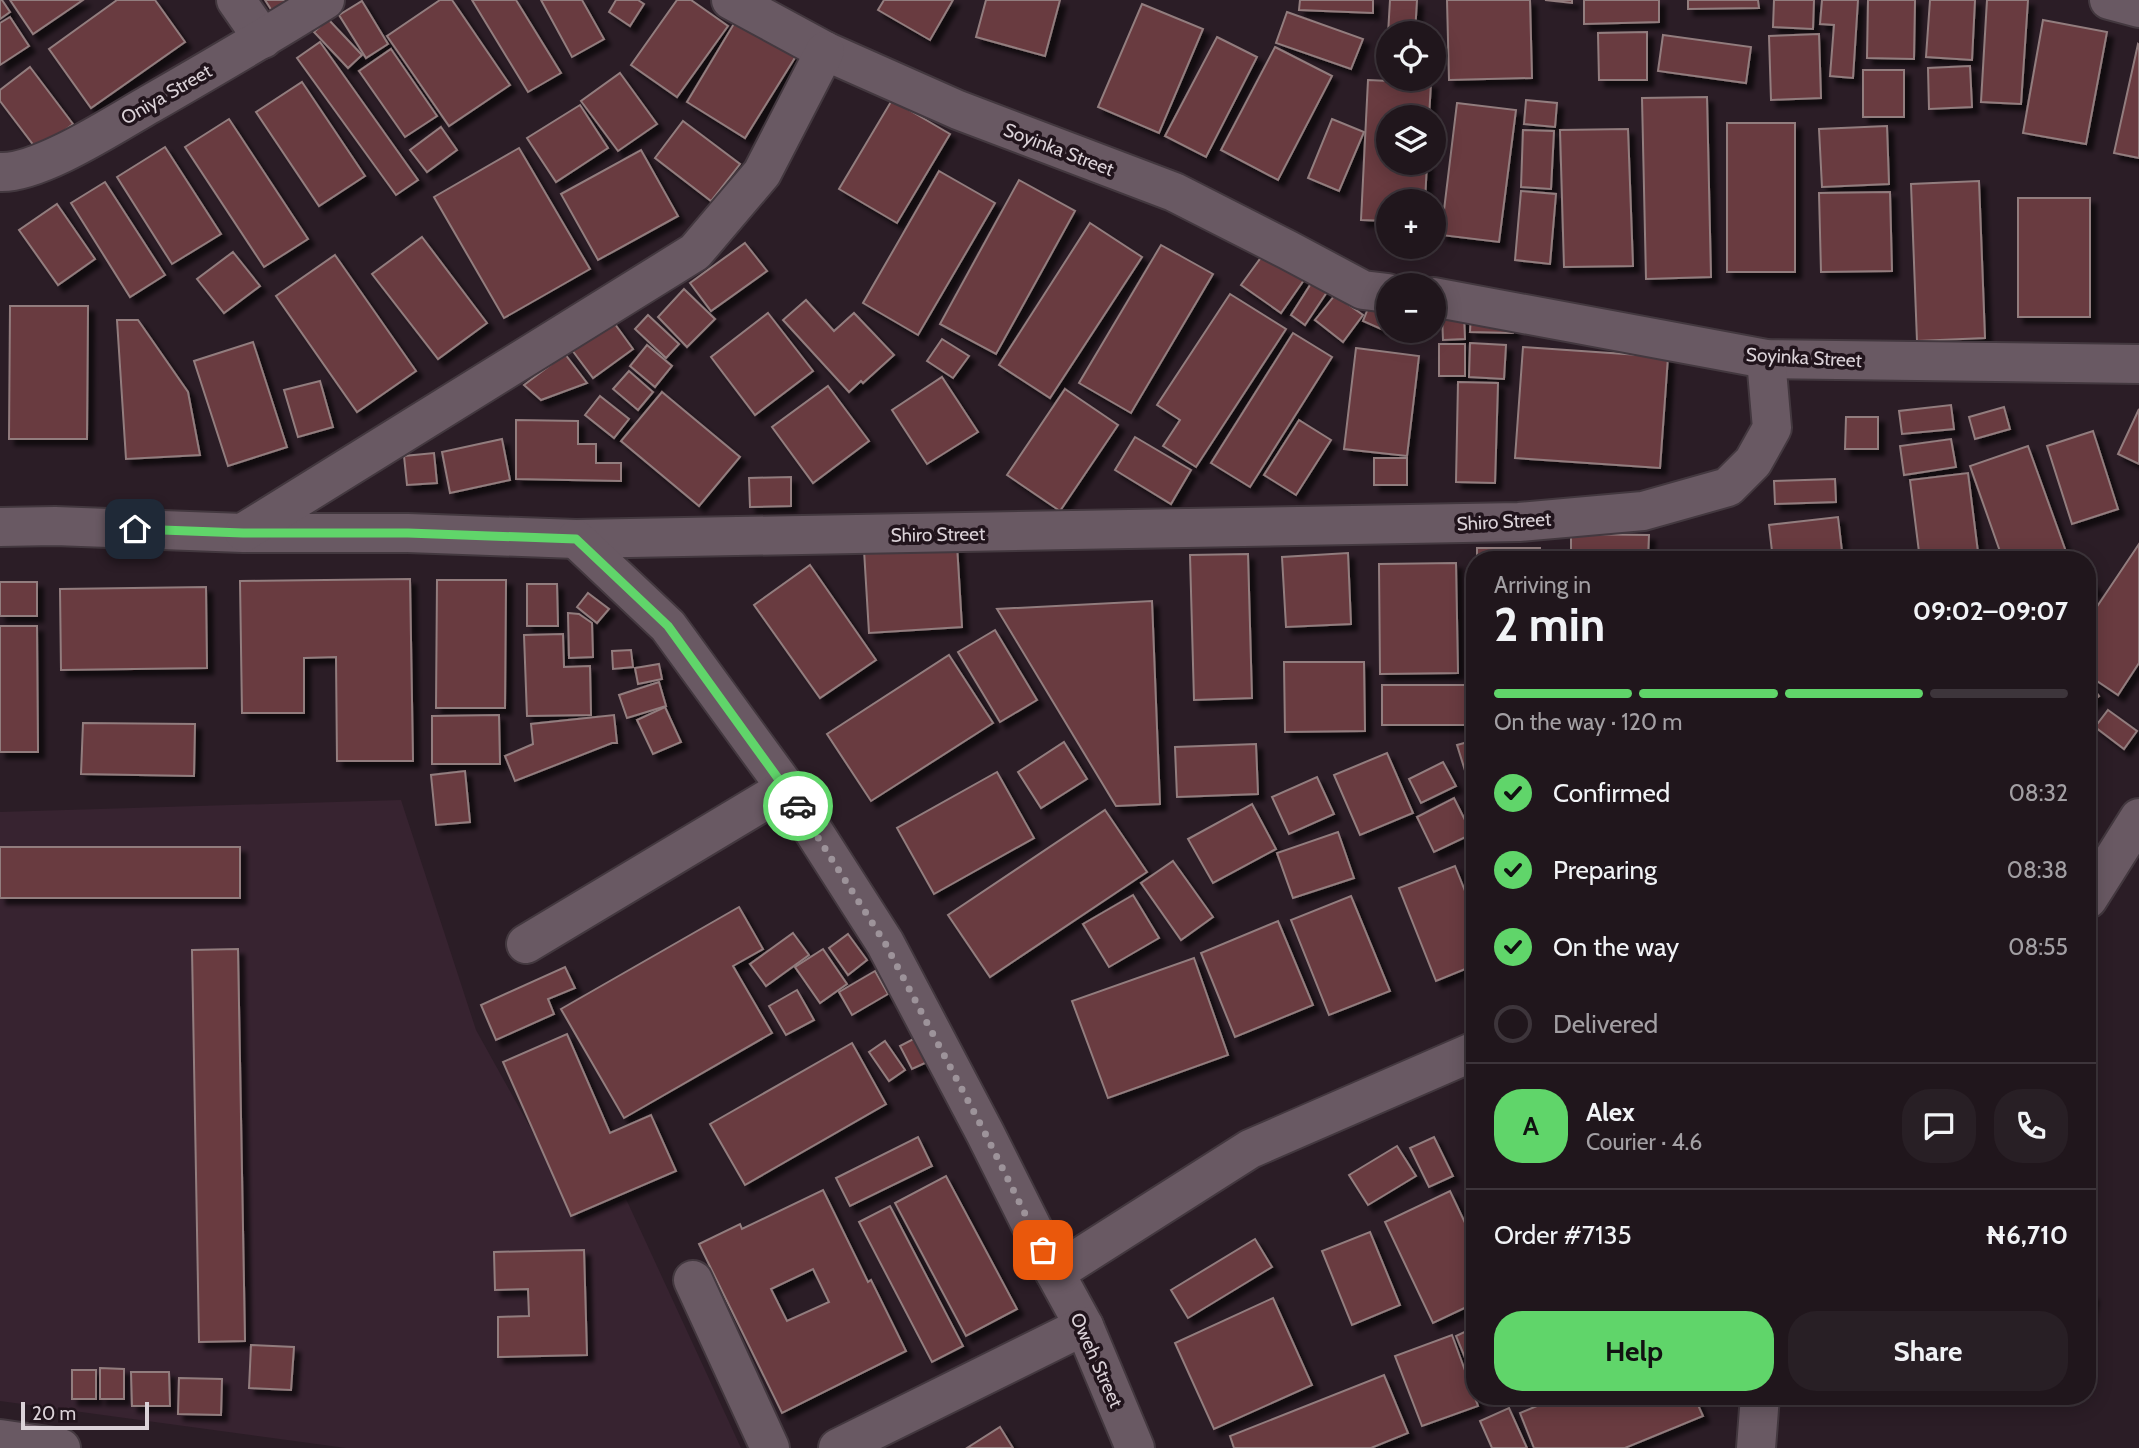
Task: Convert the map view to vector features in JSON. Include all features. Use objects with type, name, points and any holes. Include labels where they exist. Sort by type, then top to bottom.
[{"type":"street","points":[[236,0],[263,39]]},
{"type":"street","name":"Oniya Street","points":[[0,172],[28,168],[77,146],[263,39],[325,0]]},
{"type":"street","name":"Soyinka Street","points":[[732,0],[825,51],[958,110],[1174,192],[1363,290],[1376,291]]},
{"type":"street","points":[[2109,0],[2139,8]]},
{"type":"street","points":[[243,533],[695,252],[762,173],[825,51]]},
{"type":"street","name":"Soyinka Street","points":[[1446,299],[1766,359],[2139,364]]},
{"type":"street","name":"Shiro Street","points":[[0,527],[55,526],[243,533],[408,533],[576,539],[1519,522],[1643,511],[1728,488],[1753,462],[1772,428],[1766,359]]},
{"type":"street","name":"Oweh Street","points":[[576,539],[668,626],[786,788],[885,943],[1084,1326],[1135,1448]]},
{"type":"street","points":[[526,944],[786,788]]},
{"type":"street","points":[[2096,886],[2139,818]]},
{"type":"street","points":[[1055,1273],[1250,1149],[1466,1055]]},
{"type":"street","points":[[693,1280],[770,1448]]},
{"type":"street","points":[[838,1448],[1084,1326]]},
{"type":"street","points":[[1756,1448],[1759,1405]]},
{"type":"street","points":[[0,1439],[61,1448]]},
{"type":"shaded area","points":[[401,800],[476,1030],[581,1219],[626,1199],[741,1448],[346,1448],[0,1401],[0,812]]},
{"type":"building","points":[[0,0],[10,12],[0,19]]},
{"type":"building","points":[[10,0],[83,0],[33,34]]},
{"type":"building","points":[[117,0],[155,0],[185,42],[91,108],[49,49]]},
{"type":"building","points":[[265,0],[295,0],[274,14]]},
{"type":"building","points":[[440,0],[452,0],[510,85],[449,126],[387,36]]},
{"type":"building","points":[[472,0],[516,0],[561,73],[528,92]]},
{"type":"building","points":[[541,0],[582,0],[604,39],[572,57]]},
{"type":"building","points":[[616,0],[638,0],[644,4],[630,26],[609,12]]},
{"type":"building","points":[[677,0],[691,0],[728,26],[677,97],[631,65]]},
{"type":"building","points":[[884,0],[953,0],[930,40],[878,10]]},
{"type":"building","points":[[986,0],[1060,0],[1045,56],[976,37]]},
{"type":"building","points":[[1300,0],[1373,0],[1373,13],[1299,10]]},
{"type":"building","points":[[1390,0],[1417,0],[1416,21],[1389,21]]},
{"type":"building","points":[[1447,0],[1530,0],[1532,78],[1449,80]]},
{"type":"building","points":[[1545,0],[1572,0],[1572,3]]},
{"type":"building","points":[[1584,0],[1659,0],[1659,22],[1584,24]]},
{"type":"building","points":[[1688,0],[1758,0],[1759,8],[1688,9]]},
{"type":"building","points":[[1774,0],[1814,0],[1813,29],[1773,27]]},
{"type":"building","points":[[1822,0],[1858,0],[1853,78],[1830,76],[1834,25],[1820,24]]},
{"type":"building","points":[[1868,0],[1915,0],[1914,59],[1867,58]]},
{"type":"building","points":[[1930,0],[1975,0],[1972,60],[1926,57]]},
{"type":"building","points":[[1987,0],[2028,0],[2021,104],[1981,102]]},
{"type":"building","points":[[362,1],[388,44],[366,58],[339,15]]},
{"type":"building","points":[[1142,4],[1203,29],[1159,133],[1098,107]]},
{"type":"building","points":[[741,12],[801,48],[745,138],[687,102]]},
{"type":"building","points":[[1287,12],[1363,39],[1351,69],[1276,43]]},
{"type":"building","points":[[10,17],[29,46],[0,65],[0,23]]},
{"type":"building","points":[[328,19],[362,55],[348,68],[314,32]]},
{"type":"building","points":[[2043,20],[2107,32],[2086,144],[2023,133]]},
{"type":"building","points":[[1647,32],[1647,80],[1599,80],[1598,33]]},
{"type":"building","points":[[1819,34],[1821,98],[1771,100],[1769,36]]},
{"type":"building","points":[[1663,35],[1751,47],[1746,83],[1658,71]]},
{"type":"building","points":[[1217,37],[1257,57],[1206,157],[1165,136]]},
{"type":"building","points":[[320,42],[418,180],[396,195],[297,58]]},
{"type":"building","points":[[2139,45],[2139,158],[2114,153]]},
{"type":"building","points":[[1275,47],[1332,76],[1278,180],[1221,150]]},
{"type":"building","points":[[391,49],[437,116],[405,137],[359,71]]},
{"type":"building","points":[[1970,66],[1972,107],[1929,109],[1928,68]]},
{"type":"building","points":[[30,67],[73,124],[38,151],[0,101],[0,90]]},
{"type":"building","points":[[1863,70],[1904,70],[1904,117],[1863,117]]},
{"type":"building","points":[[620,73],[657,124],[618,151],[581,101]]},
{"type":"building","points":[[1368,80],[1376,80],[1376,91],[1431,91],[1430,105],[1376,105],[1376,175],[1426,175],[1426,189],[1376,189],[1376,221],[1361,220]]},
{"type":"building","points":[[302,82],[365,176],[319,206],[256,112]]},
{"type":"building","points":[[1707,97],[1711,277],[1646,279],[1642,98]]},
{"type":"building","points":[[892,100],[950,134],[897,223],[839,189]]},
{"type":"building","points":[[1526,100],[1557,103],[1555,127],[1524,124]]},
{"type":"building","points":[[1457,103],[1516,110],[1499,242],[1446,236],[1446,194]]},
{"type":"building","points":[[580,105],[608,148],[556,182],[527,138]]},
{"type":"building","points":[[229,119],[308,239],[264,267],[185,147]]},
{"type":"building","points":[[1332,119],[1364,132],[1339,191],[1308,178]]},
{"type":"building","points":[[683,121],[740,164],[711,201],[655,158]]},
{"type":"building","points":[[1727,123],[1795,123],[1795,272],[1727,272]]},
{"type":"building","points":[[1887,126],[1889,184],[1822,187],[1819,129]]},
{"type":"building","points":[[441,127],[457,150],[427,172],[410,150]]},
{"type":"building","points":[[1628,129],[1633,266],[1564,267],[1560,130]]},
{"type":"building","points":[[1523,130],[1554,131],[1551,189],[1521,187]]},
{"type":"building","points":[[165,147],[221,234],[172,264],[117,177]]},
{"type":"building","points":[[519,148],[590,269],[504,318],[434,197]]},
{"type":"building","points":[[641,150],[678,216],[598,260],[561,194]]},
{"type":"building","points":[[939,171],[995,203],[918,335],[863,303]]},
{"type":"building","points":[[1019,180],[1075,211],[996,354],[940,324]]},
{"type":"building","points":[[1979,181],[1985,338],[1917,341],[1911,184]]},
{"type":"building","points":[[105,182],[165,275],[130,297],[71,203]]},
{"type":"building","points":[[1521,191],[1556,194],[1550,264],[1515,260]]},
{"type":"building","points":[[1890,192],[1892,271],[1821,272],[1819,193]]},
{"type":"building","points":[[2018,198],[2090,198],[2090,317],[2018,317]]},
{"type":"building","points":[[57,204],[95,259],[58,285],[19,230]]},
{"type":"building","points":[[1090,223],[1142,257],[1050,398],[999,365]]},
{"type":"building","points":[[422,237],[487,323],[438,359],[372,274]]},
{"type":"building","points":[[745,243],[767,271],[711,311],[690,283]]},
{"type":"building","points":[[1161,245],[1213,274],[1131,413],[1079,383]]},
{"type":"building","points":[[233,252],[260,286],[224,313],[197,279]]},
{"type":"building","points":[[1265,252],[1304,280],[1281,313],[1241,285]]},
{"type":"building","points":[[335,255],[416,371],[357,412],[276,296]]},
{"type":"building","points":[[1312,282],[1327,292],[1305,325],[1291,315]]},
{"type":"building","points":[[684,289],[715,319],[687,347],[658,317]]},
{"type":"building","points":[[1230,294],[1286,329],[1196,467],[1163,446],[1180,420],[1157,405]]},
{"type":"building","points":[[1335,295],[1363,315],[1343,342],[1315,320]]},
{"type":"building","points":[[1373,296],[1376,297],[1376,327],[1363,321]]},
{"type":"building","points":[[806,300],[834,331],[854,313],[894,355],[849,392],[783,320]]},
{"type":"building","points":[[10,306],[88,306],[87,439],[9,439]]},
{"type":"building","points":[[768,313],[813,371],[755,415],[711,357]]},
{"type":"building","points":[[1471,313],[1514,315],[1513,333],[1470,332]]},
{"type":"building","points":[[1464,314],[1465,339],[1446,340],[1446,315]]},
{"type":"building","points":[[648,315],[679,344],[666,358],[635,329]]},
{"type":"building","points":[[117,320],[138,320],[188,392],[200,455],[126,459]]},
{"type":"building","points":[[612,320],[633,349],[593,378],[572,350]]},
{"type":"building","points":[[1293,333],[1332,357],[1250,487],[1211,463]]},
{"type":"building","points":[[942,339],[969,356],[953,378],[927,361]]},
{"type":"building","points":[[253,342],[287,447],[228,466],[194,361]]},
{"type":"building","points":[[1470,343],[1506,345],[1504,379],[1469,377]]},
{"type":"building","points":[[1439,344],[1465,344],[1465,376],[1439,376]]},
{"type":"building","points":[[647,345],[672,366],[655,387],[630,366]]},
{"type":"building","points":[[1523,347],[1668,357],[1660,468],[1515,458]]},
{"type":"building","points":[[1356,348],[1419,356],[1407,456],[1344,449]]},
{"type":"building","points":[[565,354],[587,383],[541,400],[524,385]]},
{"type":"building","points":[[629,371],[653,392],[638,410],[613,389]]},
{"type":"building","points":[[942,377],[978,432],[927,464],[892,410]]},
{"type":"building","points":[[320,381],[333,427],[298,437],[284,390]]},
{"type":"building","points":[[1458,382],[1498,383],[1495,483],[1456,482]]},
{"type":"building","points":[[828,386],[869,441],[813,483],[772,427]]},
{"type":"building","points":[[1065,389],[1118,425],[1060,511],[1007,475]]},
{"type":"building","points":[[662,392],[740,457],[699,506],[621,441]]},
{"type":"building","points":[[600,396],[629,419],[614,438],[585,415]]},
{"type":"building","points":[[1951,405],[1954,429],[1902,434],[1899,411]]},
{"type":"building","points":[[2004,407],[2010,429],[1975,439],[1969,417]]},
{"type":"building","points":[[2139,409],[2139,464],[2118,454]]},
{"type":"building","points":[[1846,417],[1878,417],[1878,449],[1845,449]]},
{"type":"building","points":[[516,420],[578,421],[578,444],[596,444],[596,463],[621,463],[621,481],[516,479]]},
{"type":"building","points":[[1299,420],[1331,440],[1296,495],[1264,475]]},
{"type":"building","points":[[2093,431],[2118,509],[2072,524],[2047,446]]},
{"type":"building","points":[[1135,437],[1191,470],[1171,504],[1115,470]]},
{"type":"building","points":[[502,439],[510,480],[450,493],[442,452]]},
{"type":"building","points":[[1951,439],[1956,467],[1904,475],[1900,446]]},
{"type":"building","points":[[2028,446],[2066,551],[2000,551],[1970,466]]},
{"type":"building","points":[[434,453],[437,483],[407,485],[404,456]]},
{"type":"building","points":[[1374,458],[1407,458],[1407,485],[1374,485]]},
{"type":"building","points":[[1968,473],[1978,551],[1919,551],[1910,480]]},
{"type":"building","points":[[791,477],[791,506],[750,507],[749,478]]},
{"type":"building","points":[[1835,479],[1836,502],[1775,504],[1774,481]]},
{"type":"building","points":[[1838,517],[1842,551],[1772,551],[1769,525]]},
{"type":"building","points":[[1571,534],[1649,535],[1648,551],[1571,551]]},
{"type":"building","points":[[2139,544],[2139,663],[2118,695],[2096,680],[2096,608]]},
{"type":"building","points":[[957,545],[962,627],[869,633],[864,550]]},
{"type":"building","points":[[1477,548],[1540,548],[1540,551],[1477,551]]},
{"type":"building","points":[[1348,553],[1351,624],[1286,627],[1282,557]]},
{"type":"building","points":[[1248,554],[1252,698],[1194,700],[1190,555]]},
{"type":"building","points":[[1456,563],[1458,673],[1380,674],[1379,564]]},
{"type":"building","points":[[810,565],[876,660],[820,698],[754,605]]},
{"type":"building","points":[[410,579],[413,761],[337,761],[336,657],[304,658],[304,713],[242,713],[240,581]]},
{"type":"building","points":[[437,580],[506,580],[505,708],[436,708]]},
{"type":"building","points":[[0,582],[37,582],[37,616],[0,616]]},
{"type":"building","points":[[527,584],[557,584],[558,626],[527,626]]},
{"type":"building","points":[[206,587],[207,668],[61,670],[60,589]]},
{"type":"building","points":[[588,593],[609,609],[597,623],[577,607]]},
{"type":"building","points":[[1152,601],[1160,804],[1116,806],[997,609]]},
{"type":"building","points":[[568,613],[579,614],[592,623],[593,657],[569,658]]},
{"type":"building","points":[[0,626],[37,626],[38,752],[0,752]]},
{"type":"building","points":[[995,630],[1037,700],[1000,722],[958,652]]},
{"type":"building","points":[[563,634],[564,667],[590,666],[591,715],[527,716],[524,635]]},
{"type":"building","points":[[631,650],[633,667],[613,669],[612,651]]},
{"type":"building","points":[[949,655],[993,723],[871,801],[827,734]]},
{"type":"building","points":[[1284,662],[1364,662],[1365,731],[1285,732]]},
{"type":"building","points":[[659,664],[662,679],[638,684],[635,668]]},
{"type":"building","points":[[659,682],[666,706],[627,718],[619,695]]},
{"type":"building","points":[[1382,685],[1466,685],[1466,725],[1382,725]]},
{"type":"building","points":[[665,707],[681,742],[653,754],[637,720]]},
{"type":"building","points":[[2108,710],[2137,731],[2124,749],[2096,726]]},
{"type":"building","points":[[499,715],[500,764],[432,764],[432,716]]},
{"type":"building","points":[[614,715],[617,743],[515,781],[505,756],[533,744],[531,724]]},
{"type":"building","points":[[83,723],[195,724],[194,776],[81,774]]},
{"type":"building","points":[[1064,742],[1087,779],[1041,808],[1018,772]]},
{"type":"building","points":[[1466,742],[1466,774],[1457,745]]},
{"type":"building","points":[[1256,744],[1258,794],[1177,797],[1175,747]]},
{"type":"building","points":[[1387,753],[1413,813],[1360,835],[1334,775]]},
{"type":"building","points":[[1443,762],[1456,786],[1421,803],[1409,779]]},
{"type":"building","points":[[465,771],[470,822],[436,825],[431,775]]},
{"type":"building","points":[[997,772],[1034,838],[934,894],[897,828]]},
{"type":"building","points":[[1317,777],[1334,814],[1289,834],[1272,797]]},
{"type":"building","points":[[1454,798],[1466,822],[1466,837],[1434,852],[1417,817]]},
{"type":"building","points":[[1252,804],[1276,849],[1213,883],[1188,839]]},
{"type":"building","points":[[1105,810],[1147,872],[990,977],[948,915]]},
{"type":"building","points":[[1338,832],[1354,878],[1293,898],[1277,853]]},
{"type":"building","points":[[0,847],[240,847],[240,898],[0,898]]},
{"type":"building","points":[[1173,861],[1213,917],[1181,940],[1141,883]]},
{"type":"building","points":[[1455,866],[1466,894],[1466,969],[1436,981],[1399,888]]},
{"type":"building","points":[[1133,895],[1159,938],[1109,967],[1083,924]]},
{"type":"building","points":[[1351,896],[1390,991],[1329,1015],[1291,920]]},
{"type":"building","points":[[739,907],[763,949],[733,966],[772,1033],[624,1118],[561,1009]]},
{"type":"building","points":[[1278,921],[1313,1005],[1235,1037],[1201,953]]},
{"type":"building","points":[[793,933],[809,955],[766,986],[750,964]]},
{"type":"building","points":[[848,934],[867,960],[848,975],[829,948]]},
{"type":"building","points":[[238,949],[245,1341],[199,1342],[192,950]]},
{"type":"building","points":[[823,949],[847,984],[820,1003],[795,967]]},
{"type":"building","points":[[1194,958],[1228,1055],[1108,1098],[1072,1001]]},
{"type":"building","points":[[565,967],[575,988],[548,999],[554,1014],[496,1040],[481,1005]]},
{"type":"building","points":[[875,971],[888,994],[852,1015],[839,992]]},
{"type":"building","points":[[797,990],[814,1020],[786,1035],[769,1006]]},
{"type":"building","points":[[925,1033],[938,1057],[912,1069],[900,1046]]},
{"type":"building","points":[[567,1034],[610,1133],[651,1115],[676,1171],[571,1216],[503,1062]]},
{"type":"building","points":[[885,1041],[905,1070],[889,1081],[869,1052]]},
{"type":"building","points":[[852,1043],[886,1104],[745,1185],[710,1124]]},
{"type":"building","points":[[918,1137],[932,1166],[850,1206],[836,1178]]},
{"type":"building","points":[[1434,1137],[1453,1176],[1429,1187],[1410,1148]]},
{"type":"building","points":[[1397,1146],[1416,1176],[1368,1205],[1349,1175]]},
{"type":"building","points":[[946,1176],[1017,1309],[966,1336],[895,1203]]},
{"type":"building","points":[[823,1190],[868,1282],[871,1280],[906,1351],[782,1413],[699,1244],[740,1224],[742,1229]],"holes":[[[813,1269],[829,1302],[787,1321],[771,1289]]]},
{"type":"building","points":[[1450,1191],[1466,1225],[1466,1307],[1433,1323],[1385,1222]]},
{"type":"building","points":[[890,1206],[963,1346],[932,1362],[859,1222]]},
{"type":"building","points":[[1370,1232],[1400,1305],[1352,1325],[1322,1251]]},
{"type":"building","points":[[1255,1239],[1272,1267],[1188,1318],[1171,1290]]},
{"type":"building","points":[[584,1250],[587,1355],[498,1357],[498,1317],[529,1316],[528,1289],[495,1290],[494,1252]]},
{"type":"building","points":[[1273,1298],[1312,1385],[1214,1429],[1175,1343]]},
{"type":"building","points":[[1466,1331],[1466,1360],[1456,1336]]},
{"type":"building","points":[[1452,1335],[1466,1373],[1466,1405],[1478,1406],[1422,1426],[1395,1356]]},
{"type":"building","points":[[251,1345],[294,1347],[291,1390],[249,1388]]},
{"type":"building","points":[[100,1368],[124,1369],[124,1399],[100,1399]]},
{"type":"building","points":[[72,1370],[96,1370],[96,1399],[72,1399]]},
{"type":"building","points":[[131,1372],[169,1372],[170,1406],[132,1406]]},
{"type":"building","points":[[1384,1375],[1408,1433],[1371,1448],[1234,1448],[1230,1436]]},
{"type":"building","points":[[179,1378],[222,1379],[221,1415],[178,1414]]},
{"type":"building","points":[[1539,1405],[1698,1405],[1703,1416],[1625,1448],[1534,1448],[1520,1413]]},
{"type":"building","points":[[1509,1408],[1527,1448],[1492,1448],[1480,1421]]},
{"type":"building","points":[[1000,1427],[1013,1448],[967,1448]]},
{"type":"way so far","points":[[798,806],[885,943],[1043,1250]]},
{"type":"route","points":[[135,529],[243,533],[408,533],[576,539],[668,626],[798,806]]}]
